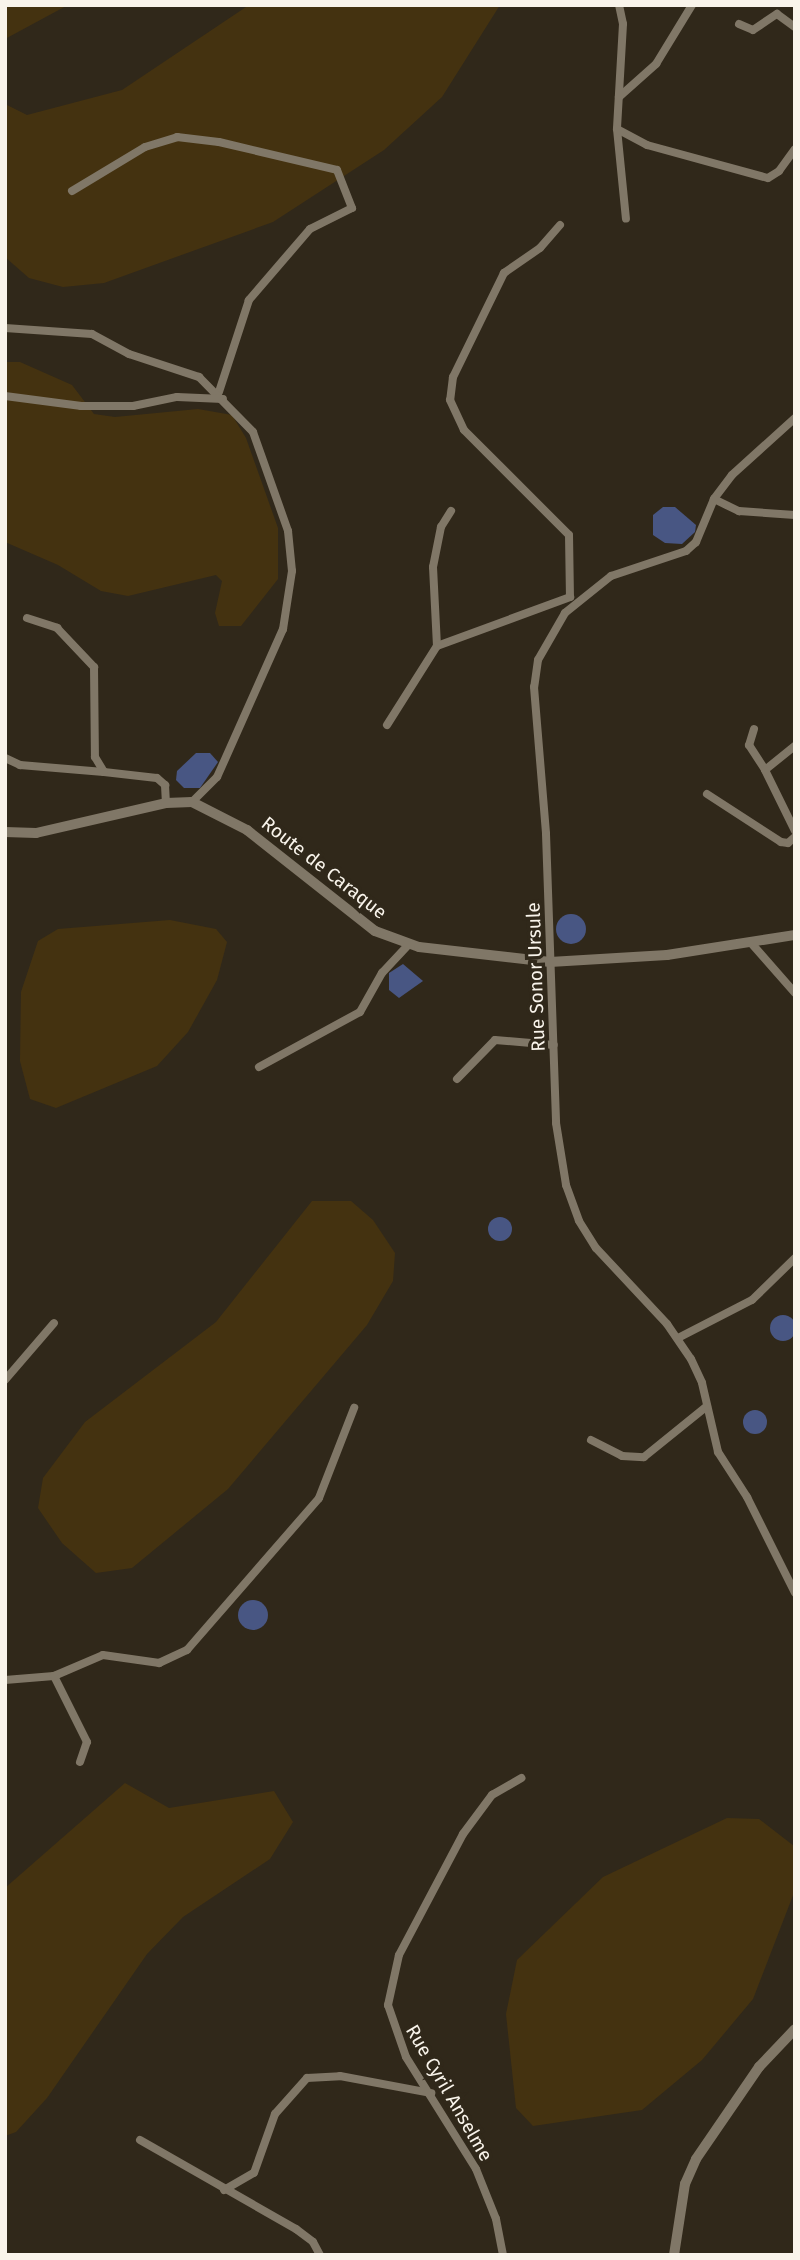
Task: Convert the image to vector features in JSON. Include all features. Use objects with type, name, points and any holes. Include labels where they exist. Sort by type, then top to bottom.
[{"type":"street","points":[[619,5],[617,129],[626,219]]},
{"type":"street","points":[[619,97],[656,64],[692,5]]},
{"type":"street","points":[[739,24],[753,30],[777,13],[795,27]]},
{"type":"street","points":[[617,129],[635,141],[768,178],[779,171],[795,149]]},
{"type":"street","points":[[72,191],[145,147],[177,137],[219,142],[337,170],[352,208],[310,229],[249,300],[221,396]]},
{"type":"street","points":[[437,646],[573,599],[569,535],[464,430],[450,400],[453,377],[504,274],[540,248],[560,225]]},
{"type":"street","points":[[5,328],[92,334],[129,354],[199,377],[221,396],[253,432],[288,531],[292,570],[283,629],[217,777],[192,802]]},
{"type":"street","points":[[5,396],[82,407],[133,406],[177,397],[221,396]]},
{"type":"street","name":"Rue Sonor Ursule","points":[[795,418],[751,455],[715,499],[705,527],[686,551],[630,566],[573,599],[548,638],[534,687],[557,1135],[571,1204],[596,1248],[678,1338],[697,1371],[718,1452],[747,1497],[795,1593]]},
{"type":"street","points":[[715,499],[739,511],[795,515]]},
{"type":"street","points":[[387,725],[437,646],[433,567],[441,527],[451,511]]},
{"type":"street","points":[[27,618],[57,628],[94,667],[95,757],[104,772]]},
{"type":"street","points":[[754,729],[749,745],[765,769],[795,831]]},
{"type":"street","points":[[765,769],[795,746]]},
{"type":"street","points":[[5,758],[20,765],[157,778],[165,786],[166,803]]},
{"type":"street","points":[[707,794],[780,842],[788,843],[795,837]]},
{"type":"street","name":"Route de Caraque","points":[[5,832],[36,833],[166,803],[192,802],[247,830],[358,919],[407,946],[550,962],[752,944],[795,935]]},
{"type":"street","points":[[752,944],[795,993]]},
{"type":"street","points":[[259,1067],[360,1012],[382,973],[407,946]]},
{"type":"street","points":[[457,1079],[495,1040],[554,1045]]},
{"type":"street","points":[[678,1338],[752,1300],[795,1258]]},
{"type":"street","points":[[5,1380],[54,1323]]},
{"type":"street","points":[[591,1440],[622,1456],[644,1457],[708,1406]]},
{"type":"street","points":[[5,1680],[54,1676],[103,1655],[159,1663],[187,1650],[319,1499],[354,1408]]},
{"type":"street","points":[[54,1676],[87,1742],[80,1762]]},
{"type":"street","name":"Rue Cyril Anselme","points":[[503,2255],[496,2219],[476,2169],[391,2024],[388,2005],[394,1968],[472,1820],[492,1795],[520,1778]]},
{"type":"street","points":[[674,2255],[685,2184],[696,2159],[759,2067],[795,2029]]},
{"type":"street","points":[[224,2189],[254,2173],[275,2115],[307,2078],[340,2076],[431,2093]]},
{"type":"street","points":[[140,2140],[296,2229],[313,2242],[320,2255]]},
{"type":"shaded area","points":[[5,5],[68,5],[5,39]]},
{"type":"shaded area","points":[[249,5],[500,5],[442,97],[384,150],[273,222],[104,283],[63,287],[29,278],[5,257],[5,104],[27,115],[122,90]]},
{"type":"shaded area","points":[[5,362],[20,362],[72,385],[94,414],[115,417],[198,409],[232,415],[246,438],[278,528],[278,579],[241,626],[219,626],[215,613],[222,581],[216,575],[128,596],[101,591],[58,565],[5,542]]},
{"type":"shaded area","points":[[170,920],[216,929],[227,942],[217,980],[188,1032],[157,1066],[56,1108],[30,1099],[20,1061],[21,992],[38,941],[58,929]]},
{"type":"shaded area","points":[[312,1201],[351,1201],[373,1220],[395,1253],[393,1281],[367,1325],[228,1489],[132,1568],[96,1573],[62,1543],[38,1508],[43,1478],[85,1422],[216,1322]]},
{"type":"shaded area","points":[[125,1783],[169,1808],[274,1791],[293,1822],[270,1859],[183,1917],[147,1954],[47,2098],[16,2132],[5,2136],[5,1888]]},
{"type":"shaded area","points":[[727,1818],[759,1819],[794,1846],[795,1851],[795,1890],[753,1999],[702,2060],[642,2110],[533,2126],[516,2108],[506,2014],[517,1960],[603,1877]]},
{"type":"water","points":[[663,507],[675,507],[696,525],[695,532],[682,544],[665,543],[653,535],[653,515]]},
{"type":"water","points":[[196,753],[210,753],[218,762],[200,788],[184,788],[176,780],[177,771]]},
{"type":"water","points":[[571,914],[582,918],[586,929],[582,940],[571,944],[560,940],[556,929],[560,918]]},
{"type":"water","points":[[403,964],[423,981],[399,998],[389,990],[389,973]]},
{"type":"water","points":[[500,1217],[508,1221],[512,1229],[508,1237],[500,1241],[492,1237],[488,1229],[492,1221]]},
{"type":"water","points":[[783,1315],[792,1319],[796,1328],[792,1337],[783,1341],[774,1337],[770,1328],[774,1319]]},
{"type":"water","points":[[755,1410],[766,1417],[767,1422],[760,1433],[755,1434],[744,1427],[743,1422],[750,1411]]},
{"type":"water","points":[[253,1600],[264,1604],[268,1615],[264,1626],[253,1630],[242,1626],[238,1615],[242,1604]]}]
